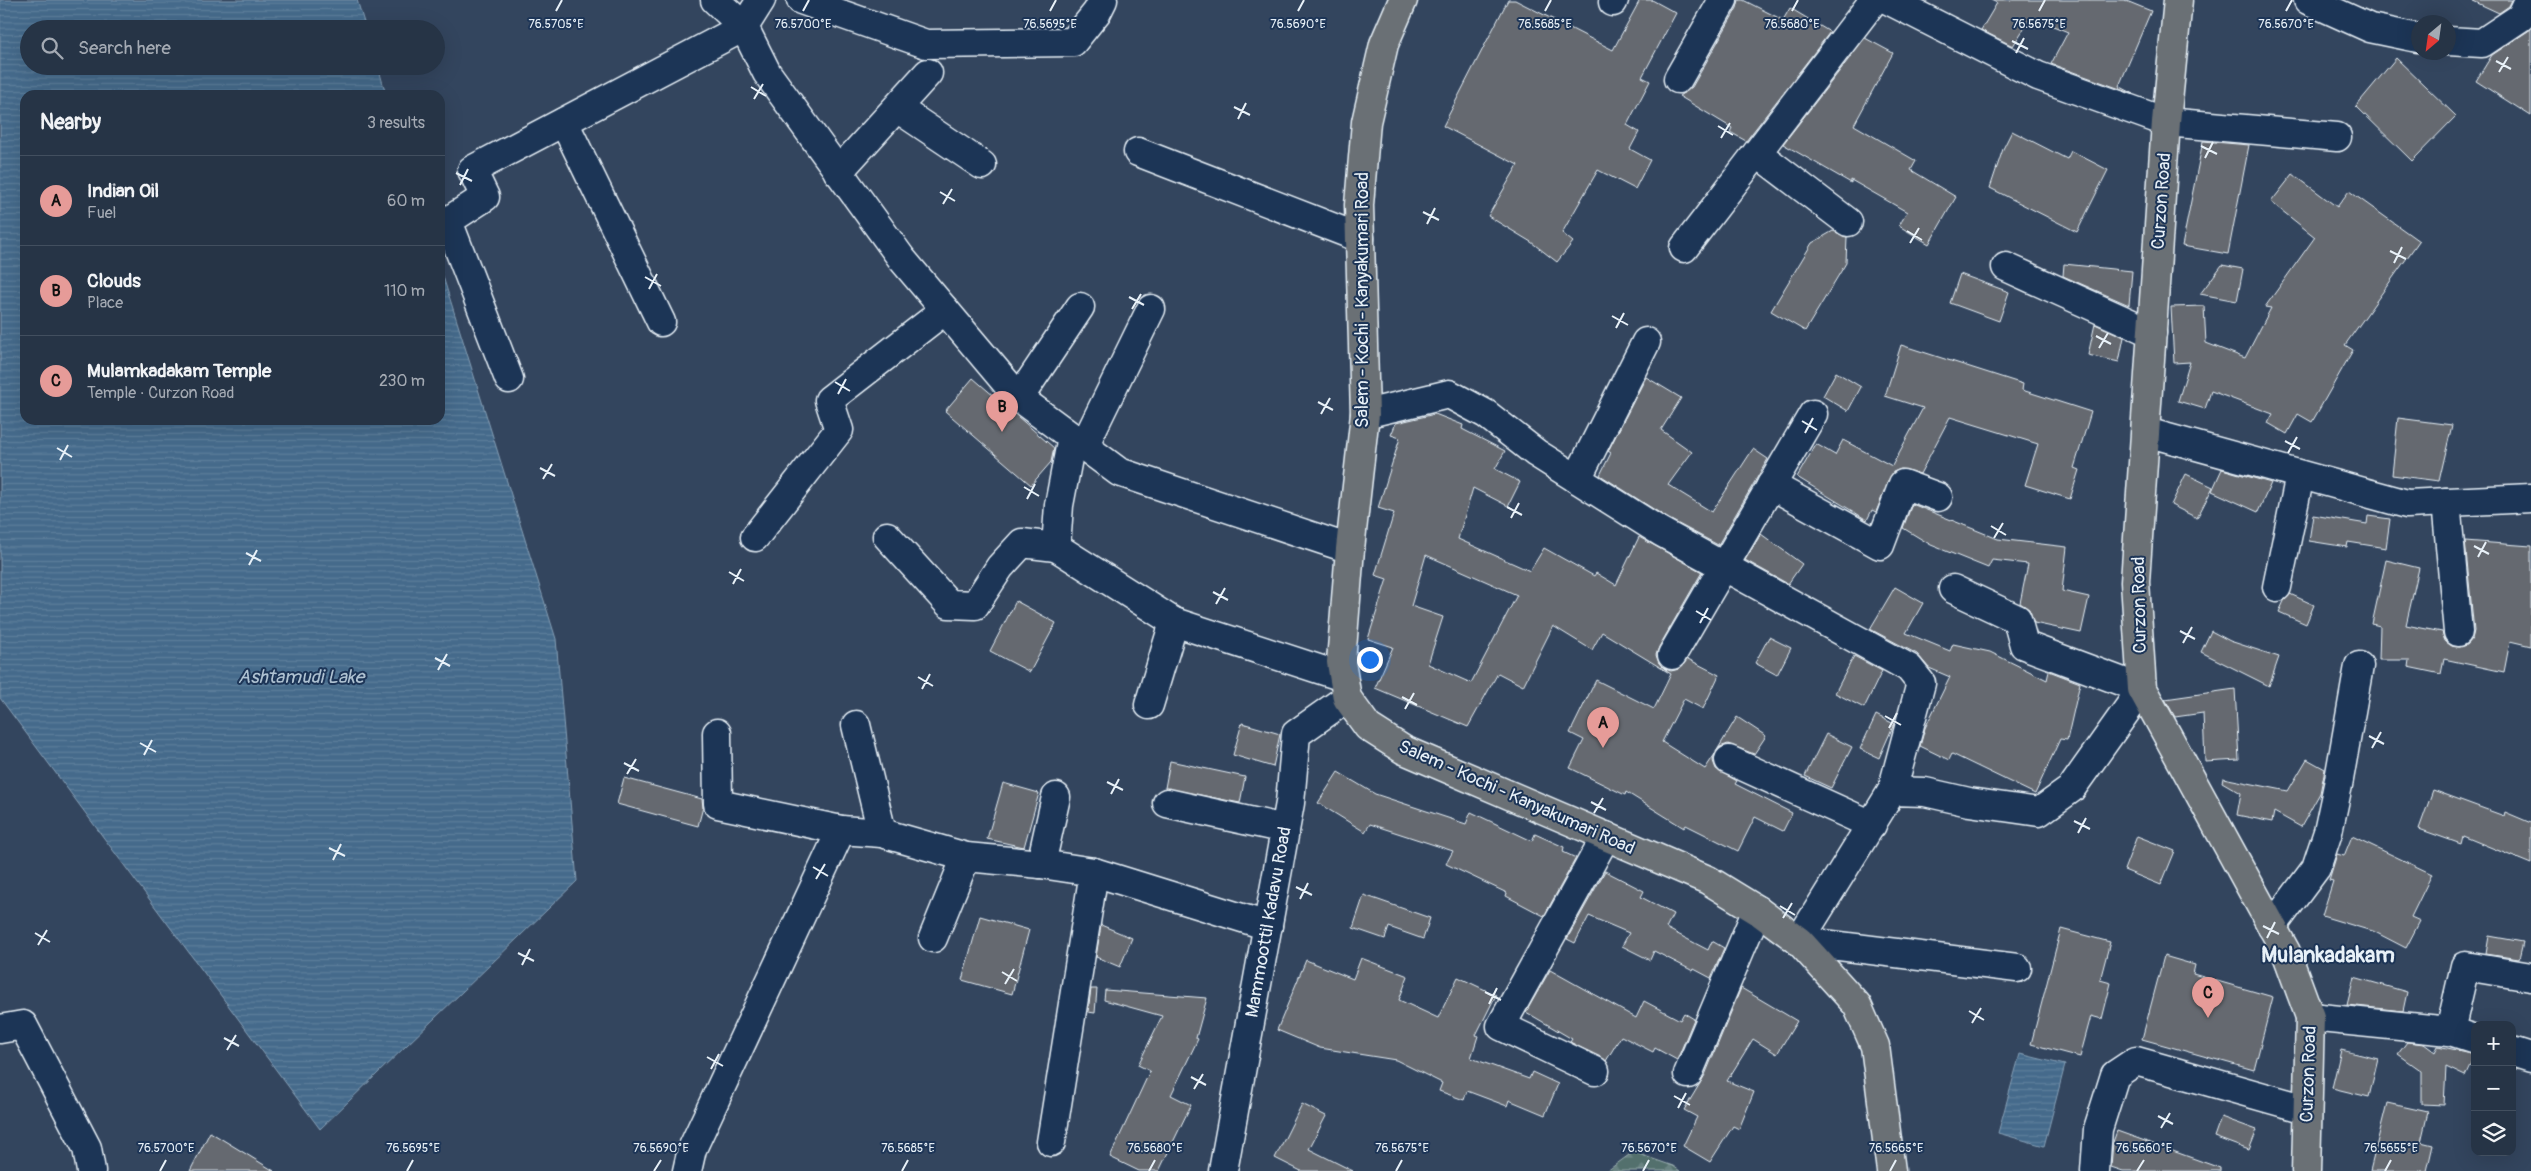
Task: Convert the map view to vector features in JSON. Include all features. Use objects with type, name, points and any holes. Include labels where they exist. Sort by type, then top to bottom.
[{"type":"main road","name":"Salem - Kochi - Kanyakumari Road","points":[[1403,0],[1384,44],[1366,122],[1359,205],[1365,414],[1350,549],[1341,662],[1345,688],[1368,726],[1404,750],[1708,880],[1757,910],[1799,941],[1857,1005],[1875,1046],[1891,1171]]},
{"type":"main road","name":"Curzon Road","points":[[2178,0],[2166,122],[2135,582],[2142,689],[2286,952],[2310,1017],[2306,1110],[2306,1171]]},
{"type":"street","points":[[716,0],[744,28],[767,73],[902,258],[1019,398],[1119,472],[1350,549]]},
{"type":"street","points":[[510,379],[448,221],[485,197],[472,170],[744,28],[761,0]]},
{"type":"street","points":[[800,0],[926,44],[1073,42],[1098,12],[1104,0]]},
{"type":"street","points":[[1678,79],[1723,0]]},
{"type":"street","points":[[1684,248],[1874,0]]},
{"type":"street","points":[[1888,0],[2038,76],[2166,122],[2337,137]]},
{"type":"street","points":[[2308,0],[2370,28],[2411,37]]},
{"type":"street","points":[[2456,41],[2482,43],[2521,17],[2529,0]]},
{"type":"street","points":[[838,172],[928,73]]},
{"type":"street","points":[[897,108],[982,165]]},
{"type":"street","points":[[564,122],[661,322]]},
{"type":"street","points":[[1138,152],[1360,238]]},
{"type":"street","points":[[1757,153],[1848,222]]},
{"type":"street","points":[[2006,267],[2152,333]]},
{"type":"street","points":[[1019,398],[1080,307]]},
{"type":"street","points":[[1056,547],[1059,505],[1078,442],[1151,309]]},
{"type":"street","points":[[755,537],[839,430],[829,400],[945,310]]},
{"type":"street","points":[[1577,479],[1646,342]]},
{"type":"street","points":[[1365,414],[1449,394],[1486,414],[1536,453],[1661,532],[1909,668],[1921,684],[1892,791],[1799,941],[2017,968]]},
{"type":"street","points":[[1672,655],[1813,414]]},
{"type":"street","points":[[2146,432],[2407,504],[2531,498]]},
{"type":"street","points":[[2277,587],[2300,475]]},
{"type":"street","points":[[1772,485],[1880,545],[1903,484],[1938,497]]},
{"type":"street","points":[[2446,502],[2458,632]]},
{"type":"street","points":[[887,536],[950,604],[975,604],[1000,567],[1022,543],[1056,547],[1174,622],[1345,688]]},
{"type":"street","points":[[1892,791],[1925,792],[1969,802],[2039,812],[2071,789],[2142,689],[2024,645],[2017,620],[1953,589]]},
{"type":"street","points":[[1149,705],[1174,622]]},
{"type":"street","points":[[2272,927],[2316,868],[2328,832],[2359,666]]},
{"type":"street","name":"Mammoottil Kadavu Road","points":[[1223,1171],[1285,829],[1296,734],[1345,688]]},
{"type":"street","points":[[856,724],[882,833]]},
{"type":"street","points":[[717,733],[718,804],[840,830],[882,833],[966,857],[1041,864],[1094,872],[1268,926]]},
{"type":"street","points":[[1729,760],[1872,824]]},
{"type":"street","points":[[1041,864],[1056,797]]},
{"type":"street","points":[[1167,802],[1285,829]]},
{"type":"street","points":[[687,1171],[692,1149],[840,830]]},
{"type":"street","points":[[1595,1071],[1501,1026],[1606,836]]},
{"type":"street","points":[[933,938],[966,857]]},
{"type":"street","points":[[1051,1142],[1094,872]]},
{"type":"street","points":[[1688,1074],[1757,910]]},
{"type":"street","points":[[2310,1017],[2462,1035],[2466,966],[2531,977]]},
{"type":"street","points":[[0,1029],[23,1025],[87,1148],[91,1171]]},
{"type":"street","points":[[2516,1053],[2531,1058]]},
{"type":"street","points":[[2095,1171],[2098,1129],[2115,1075],[2136,1061],[2306,1110]]},
{"type":"green space","points":[[1633,1152],[1673,1166],[1680,1171],[1607,1171]]},
{"type":"water","name":"Ashtamudi Lake","points":[[0,0],[357,0],[363,20],[20,20],[20,75],[380,75],[385,90],[20,90],[20,425],[445,425],[445,283],[556,639],[577,881],[320,1129],[0,698]]},
{"type":"water","points":[[2020,1054],[2065,1065],[2044,1146],[1998,1133]]},
{"type":"building","points":[[1508,0],[1515,0],[1613,50],[1640,0],[1652,0],[1676,13],[1642,77],[1650,81],[1627,125],[1639,132],[1630,149],[1650,160],[1635,189],[1598,170],[1562,233],[1573,242],[1557,262],[1531,242],[1488,216],[1518,165],[1443,126]]},
{"type":"building","points":[[1739,0],[1743,0],[1783,20],[1790,8],[1830,32],[1746,141],[1730,132],[1732,128],[1679,96],[1692,87],[1737,8]]},
{"type":"building","points":[[1991,0],[2124,0],[2151,11],[2119,86],[2134,94],[2051,64],[2068,32],[2031,17],[2013,46],[1981,30],[1997,3]]},
{"type":"building","points":[[2471,0],[2512,0],[2509,6],[2499,13]]},
{"type":"building","points":[[2531,29],[2531,116],[2476,81],[2492,55]]},
{"type":"building","points":[[1865,38],[1893,53],[1854,125],[1916,161],[1911,170],[1956,197],[1929,244],[1899,226],[1907,212],[1783,144]]},
{"type":"building","points":[[2396,58],[2456,116],[2412,161],[2356,106]]},
{"type":"building","points":[[2012,131],[2067,159],[2071,151],[2108,170],[2077,232],[1990,188],[2003,149]]},
{"type":"building","points":[[2203,141],[2249,145],[2228,254],[2182,246]]},
{"type":"building","points":[[2293,174],[2337,207],[2349,191],[2419,241],[2345,345],[2353,350],[2312,422],[2298,414],[2287,434],[2268,423],[2273,414],[2211,391],[2205,409],[2178,401],[2190,362],[2174,363],[2171,307],[2204,306],[2206,343],[2245,358],[2271,308],[2265,307],[2315,237],[2271,202]]},
{"type":"building","points":[[1833,231],[1847,237],[1846,263],[1805,331],[1771,311],[1812,243]]},
{"type":"building","points":[[2064,264],[2132,271],[2129,305],[2063,276]]},
{"type":"building","points":[[2222,265],[2243,269],[2237,301],[2200,294]]},
{"type":"building","points":[[1960,274],[2009,292],[1999,321],[1950,303]]},
{"type":"building","points":[[2095,324],[2124,337],[2119,362],[2088,355]]},
{"type":"building","points":[[1901,345],[2023,384],[2022,390],[2091,412],[2074,468],[2079,470],[2070,499],[2025,485],[2038,444],[1950,417],[1920,474],[1901,469],[1893,472],[1876,512],[1872,510],[1867,520],[1797,477],[1816,444],[1835,455],[1843,440],[1892,466],[1923,408],[1885,396]]},
{"type":"building","points":[[1836,372],[1861,387],[1848,411],[1823,396]]},
{"type":"building","points":[[1646,377],[1681,398],[1661,430],[1692,452],[1668,485],[1712,512],[1753,449],[1768,459],[1718,545],[1669,519],[1600,475],[1611,453],[1608,451]]},
{"type":"building","points":[[973,378],[1054,448],[1051,462],[1031,485],[945,411]]},
{"type":"building","points":[[1435,414],[1463,425],[1462,429],[1505,451],[1495,469],[1520,482],[1508,506],[1473,488],[1458,539],[1530,571],[1544,548],[1594,576],[1596,573],[1616,585],[1639,537],[1702,572],[1656,655],[1659,663],[1665,669],[1671,671],[1679,669],[1688,659],[1719,675],[1703,709],[1684,699],[1662,742],[1705,769],[1715,754],[1713,761],[1716,769],[1737,781],[1735,784],[1792,813],[1783,831],[1755,817],[1738,851],[1686,825],[1684,828],[1626,792],[1625,795],[1570,768],[1584,740],[1570,733],[1596,680],[1654,709],[1671,674],[1602,632],[1592,650],[1553,626],[1523,686],[1498,673],[1468,727],[1375,688],[1393,647],[1368,639],[1387,579],[1375,575],[1394,513],[1378,508],[1400,438],[1391,435],[1396,423]],"holes":[[[1426,555],[1517,595],[1471,683],[1428,664],[1443,617],[1411,606]]]},
{"type":"building","points":[[2398,418],[2452,425],[2439,481],[2392,475]]},
{"type":"building","points":[[2222,469],[2271,483],[2258,512],[2212,491]]},
{"type":"building","points":[[2186,474],[2213,487],[2197,518],[2171,505]]},
{"type":"building","points":[[1912,504],[1998,539],[2067,547],[2062,591],[2089,597],[2081,633],[2034,623],[2029,609],[2020,603],[2028,564],[1992,560],[1988,568],[1931,545],[1903,528]]},
{"type":"building","points":[[2313,515],[2367,524],[2368,516],[2390,519],[2386,548],[2348,542],[2347,547],[2309,541]]},
{"type":"building","points":[[1761,534],[1802,564],[1788,584],[1745,560]]},
{"type":"building","points":[[2465,541],[2531,546],[2531,646],[2510,641],[2504,672],[2444,659],[2441,674],[2408,667],[2409,660],[2379,660],[2380,626],[2372,624],[2386,560],[2419,568],[2406,625],[2442,632],[2445,641],[2452,646],[2460,647],[2467,645],[2472,639],[2474,631]]},
{"type":"building","points":[[1895,587],[1923,603],[1906,633],[1950,651],[1953,644],[1990,652],[2047,680],[2049,671],[2080,683],[2067,740],[2060,739],[2035,794],[1952,754],[1949,760],[1920,746],[1925,728],[1950,677],[1929,668],[1917,654],[1870,629]]},
{"type":"building","points":[[2290,594],[2314,605],[2306,624],[2279,612]]},
{"type":"building","points":[[1016,601],[1056,623],[1030,672],[990,651]]},
{"type":"building","points":[[2211,631],[2230,641],[2279,657],[2269,686],[2201,652]]},
{"type":"building","points":[[1769,637],[1791,648],[1777,675],[1755,663]]},
{"type":"building","points":[[1854,656],[1882,671],[1864,708],[1835,693]]},
{"type":"building","points":[[2235,689],[2239,760],[2205,762],[2203,713],[2175,717],[2165,699]]},
{"type":"building","points":[[1876,715],[1894,724],[1879,758],[1860,749]]},
{"type":"building","points":[[1737,717],[1766,736],[1754,754],[1728,744],[1720,747],[1716,752]]},
{"type":"building","points":[[1242,723],[1280,734],[1273,767],[1233,755]]},
{"type":"building","points":[[1826,734],[1852,747],[1831,788],[1805,776]]},
{"type":"building","points":[[2307,759],[2325,769],[2320,793],[2301,827],[2274,812],[2272,822],[2237,815],[2241,793],[2222,782],[2223,778],[2288,791]]},
{"type":"building","points":[[1170,761],[1245,777],[1240,803],[1165,788]]},
{"type":"building","points":[[1338,772],[1375,794],[1466,824],[1471,812],[1532,841],[1535,834],[1564,847],[1563,852],[1576,858],[1544,916],[1506,896],[1507,893],[1446,864],[1453,851],[1370,824],[1365,832],[1318,803]]},
{"type":"building","points":[[624,778],[702,799],[703,807],[698,826],[617,804]]},
{"type":"building","points":[[1003,783],[1039,793],[1024,847],[987,839]]},
{"type":"building","points":[[2433,790],[2504,816],[2505,812],[2531,823],[2531,864],[2463,836],[2461,844],[2419,829]]},
{"type":"building","points":[[2137,836],[2175,851],[2161,885],[2124,870]]},
{"type":"building","points":[[2352,836],[2432,874],[2411,917],[2420,921],[2406,948],[2375,932],[2322,916],[2333,881],[2329,880],[2337,854],[2344,856]]},
{"type":"building","points":[[1605,871],[1644,891],[1641,897],[1673,914],[1666,928],[1708,950],[1712,941],[1724,948],[1711,978],[1654,951],[1650,960],[1622,946],[1629,933],[1589,916],[1575,943],[1567,939]]},
{"type":"building","points":[[1364,895],[1430,918],[1423,939],[1389,927],[1385,939],[1353,928]]},
{"type":"building","points":[[980,916],[1029,930],[1012,994],[962,980]]},
{"type":"building","points":[[1101,925],[1132,938],[1120,967],[1096,957]]},
{"type":"building","points":[[2061,929],[2110,942],[2100,980],[2111,983],[2102,1019],[2091,1016],[2080,1057],[2031,1044]]},
{"type":"building","points":[[2489,936],[2523,942],[2519,959],[2486,954]]},
{"type":"building","points":[[2164,956],[2195,965],[2193,974],[2273,997],[2254,1070],[2142,1039]]},
{"type":"building","points":[[1361,958],[1408,976],[1399,1000],[1438,1018],[1458,977],[1496,995],[1476,1035],[1478,1036],[1471,1058],[1529,1079],[1532,1072],[1558,1084],[1545,1115],[1509,1100],[1507,1106],[1467,1091],[1464,1100],[1439,1091],[1442,1083],[1396,1060],[1320,1048],[1277,1030],[1306,960],[1353,979]]},
{"type":"building","points":[[1550,970],[1636,1018],[1644,1001],[1680,1020],[1684,1013],[1694,1019],[1677,1060],[1655,1048],[1653,1052],[1621,1036],[1606,1061],[1570,1042],[1572,1039],[1526,1012]]},
{"type":"building","points":[[2354,977],[2407,992],[2403,1011],[2347,1005]]},
{"type":"building","points":[[1741,988],[1797,1021],[1777,1054],[1753,1039],[1727,1081],[1754,1092],[1739,1129],[1733,1126],[1710,1162],[1683,1146],[1697,1117],[1684,1110],[1705,1075]]},
{"type":"building","points":[[1091,989],[1097,989],[1095,1013],[1088,1012]]},
{"type":"building","points":[[1105,990],[1207,998],[1196,1038],[1198,1039],[1171,1095],[1191,1105],[1159,1171],[1139,1171],[1110,1157],[1150,1071],[1138,1065],[1162,1016],[1104,1000]]},
{"type":"building","points":[[2407,1042],[2424,1044],[2435,1052],[2438,1046],[2471,1053],[2471,1063],[2465,1076],[2446,1067],[2444,1105],[2422,1104],[2422,1071],[2398,1054]]},
{"type":"building","points":[[2341,1050],[2378,1059],[2369,1097],[2332,1088]]},
{"type":"building","points":[[2387,1103],[2428,1112],[2421,1142],[2433,1145],[2427,1171],[2370,1171]]},
{"type":"building","points":[[1302,1104],[1326,1116],[1309,1149],[1353,1171],[1301,1171],[1275,1158]]},
{"type":"building","points":[[2221,1117],[2257,1130],[2249,1150],[2214,1137]]},
{"type":"building","points":[[2117,1131],[2220,1168],[2220,1171],[2123,1171],[2111,1167],[2113,1142]]},
{"type":"building","points":[[210,1132],[274,1171],[190,1171]]},
{"type":"place","name":"Clouds","points":[[1002,432]]},
{"type":"place","name":"Indian Oil","points":[[1603,748]]},
{"type":"place","name":"Mulamkadakam Temple","points":[[2208,1018]]},
{"type":"district","name":"Mulankadakam","points":[[2328,954]]}]
